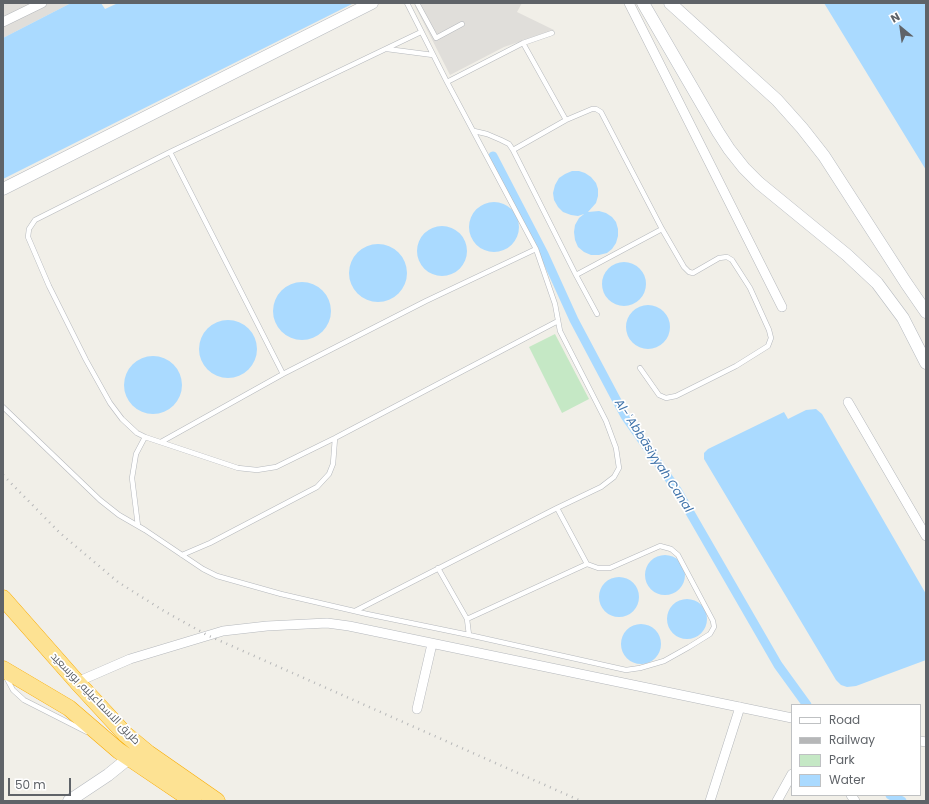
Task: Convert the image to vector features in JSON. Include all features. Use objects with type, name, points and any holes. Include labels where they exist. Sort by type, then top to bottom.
[{"type":"highway","name":"طريق الاسماعيليه, بورسعيد","points":[[3,598],[77,682],[136,744],[217,801]]},
{"type":"highway","name":"طريق الاسماعيليه, بورسعيد","points":[[3,669],[69,708],[129,758],[193,801]]},
{"type":"main road","points":[[3,189],[372,3]]},
{"type":"main road","points":[[643,3],[729,149],[744,168],[760,183],[842,250],[877,283],[903,318],[926,362]]},
{"type":"main road","points":[[670,3],[777,100],[802,128],[824,156],[926,312]]},
{"type":"main road","points":[[69,801],[108,775],[129,758]]},
{"type":"street","points":[[3,22],[42,3]]},
{"type":"street","points":[[629,3],[782,307]]},
{"type":"street","points":[[848,402],[926,536]]},
{"type":"street","points":[[77,682],[111,667],[153,652],[219,632],[244,628],[327,623],[349,626],[791,718]]},
{"type":"street","points":[[416,709],[432,644]]},
{"type":"street","points":[[710,801],[740,707]]},
{"type":"street","points":[[777,801],[791,776]]},
{"type":"lane","points":[[355,611],[601,487],[614,477],[619,468],[616,448],[606,422],[560,331],[555,304],[536,250],[407,3]]},
{"type":"lane","points":[[417,3],[436,38],[462,24]]},
{"type":"lane","points":[[421,32],[170,152],[35,220],[29,229],[28,237],[49,286],[86,360],[110,403],[122,419],[137,433],[238,468],[257,470],[276,467],[336,438],[558,321]]},
{"type":"lane","points":[[447,82],[524,43],[552,33]]},
{"type":"lane","points":[[524,43],[566,120]]},
{"type":"lane","points":[[386,49],[433,55]]},
{"type":"lane","points":[[513,150],[566,120],[592,109],[596,109],[600,112],[662,229],[684,267],[689,272],[693,273],[719,258],[727,257],[732,260],[750,288],[772,338],[768,346],[736,366],[676,396],[666,398],[658,395],[640,368]]},
{"type":"lane","points":[[474,131],[487,134],[509,144],[597,314]]},
{"type":"lane","points":[[170,152],[283,374]]},
{"type":"lane","points":[[576,276],[662,229]]},
{"type":"lane","points":[[161,442],[283,374],[426,300],[536,250]]},
{"type":"lane","points":[[3,406],[100,500],[119,515],[203,569],[217,576],[280,594],[626,670],[640,668],[664,661],[710,634],[714,627],[713,621],[678,555],[671,549],[660,546],[610,568],[598,568],[587,564],[557,508]]},
{"type":"lane","points":[[138,526],[132,478],[136,454],[145,437]]},
{"type":"lane","points":[[182,555],[210,543],[317,487],[329,474],[333,464],[336,438]]},
{"type":"lane","points":[[467,619],[587,564]]},
{"type":"lane","points":[[438,568],[467,619],[469,635]]},
{"type":"shaded area","points":[[3,3],[71,3],[3,38]]},
{"type":"shaded area","points":[[421,3],[522,3],[517,12],[554,30],[504,47],[450,75],[415,6]]},
{"type":"green space","points":[[555,334],[589,399],[562,413],[529,347]]},
{"type":"water","points":[[71,3],[101,3],[105,9],[118,3],[354,3],[3,179],[3,38]]},
{"type":"water","points":[[824,3],[926,3],[926,170]]},
{"type":"water","points":[[572,171],[585,173],[596,183],[598,196],[596,203],[588,212],[599,211],[606,213],[616,222],[618,236],[616,243],[607,253],[591,255],[578,247],[575,240],[575,225],[579,218],[584,214],[578,216],[563,212],[554,200],[553,193],[559,178]]},
{"type":"water","points":[[489,202],[499,202],[512,209],[519,222],[519,232],[512,245],[499,252],[489,252],[480,248],[473,241],[469,232],[469,222],[473,213],[480,206]]},
{"type":"water","points":[[437,226],[447,226],[460,233],[467,246],[467,256],[460,269],[447,276],[437,276],[428,272],[421,265],[417,256],[417,246],[421,237],[428,230]]},
{"type":"water","points":[[378,244],[389,246],[402,257],[405,262],[407,273],[405,284],[394,297],[389,300],[378,302],[367,300],[354,289],[351,284],[349,273],[351,262],[362,249],[367,246]]},
{"type":"water","points":[[620,262],[628,262],[633,263],[640,268],[645,275],[645,293],[640,300],[633,305],[620,306],[612,303],[605,296],[602,288],[602,280],[605,272],[612,265]]},
{"type":"water","points":[[302,282],[313,284],[326,295],[329,300],[331,311],[329,322],[318,335],[313,338],[302,340],[291,338],[278,327],[275,322],[273,311],[275,300],[286,287],[291,284]]},
{"type":"water","points":[[644,305],[652,305],[657,306],[664,311],[669,318],[669,336],[664,343],[657,348],[644,349],[636,346],[629,339],[626,331],[626,323],[629,315],[636,308]]},
{"type":"water","points":[[228,320],[239,322],[252,333],[255,338],[257,349],[255,360],[244,373],[239,376],[228,378],[217,376],[204,365],[201,360],[199,349],[201,338],[212,325],[217,322]]},
{"type":"water","points":[[153,356],[164,358],[177,369],[180,374],[182,385],[180,396],[169,409],[164,412],[153,414],[142,412],[129,401],[126,396],[124,385],[126,374],[137,361],[142,358]]},
{"type":"water","points":[[816,409],[822,414],[926,594],[926,660],[856,686],[847,687],[841,685],[836,680],[704,459],[704,453],[708,449],[784,412],[788,419],[806,410]]},
{"type":"water","points":[[669,555],[676,558],[682,564],[685,575],[684,583],[676,592],[669,595],[661,595],[654,592],[646,583],[645,571],[648,564],[657,556]]},
{"type":"water","points":[[623,577],[630,580],[636,586],[639,597],[638,605],[630,614],[623,617],[615,617],[608,614],[600,605],[599,593],[602,586],[611,578]]},
{"type":"water","points":[[691,599],[698,602],[704,608],[707,619],[706,627],[698,636],[691,639],[683,639],[676,636],[668,627],[667,615],[670,608],[679,600]]},
{"type":"water","points":[[645,624],[652,627],[658,633],[661,644],[660,652],[652,661],[645,664],[637,664],[630,661],[622,652],[621,640],[624,633],[633,625]]},
{"type":"waterway","name":"Al-ʿAbbāsiyyah Canal","points":[[493,156],[544,254],[574,320],[625,416],[677,490],[778,665],[806,704]]},
{"type":"waterway","name":"Al-ʿAbbāsiyyah Canal","points":[[892,796],[902,801]]},
{"type":"railway","points":[[3,475],[60,533],[118,582],[164,611],[207,635],[581,801]]}]
